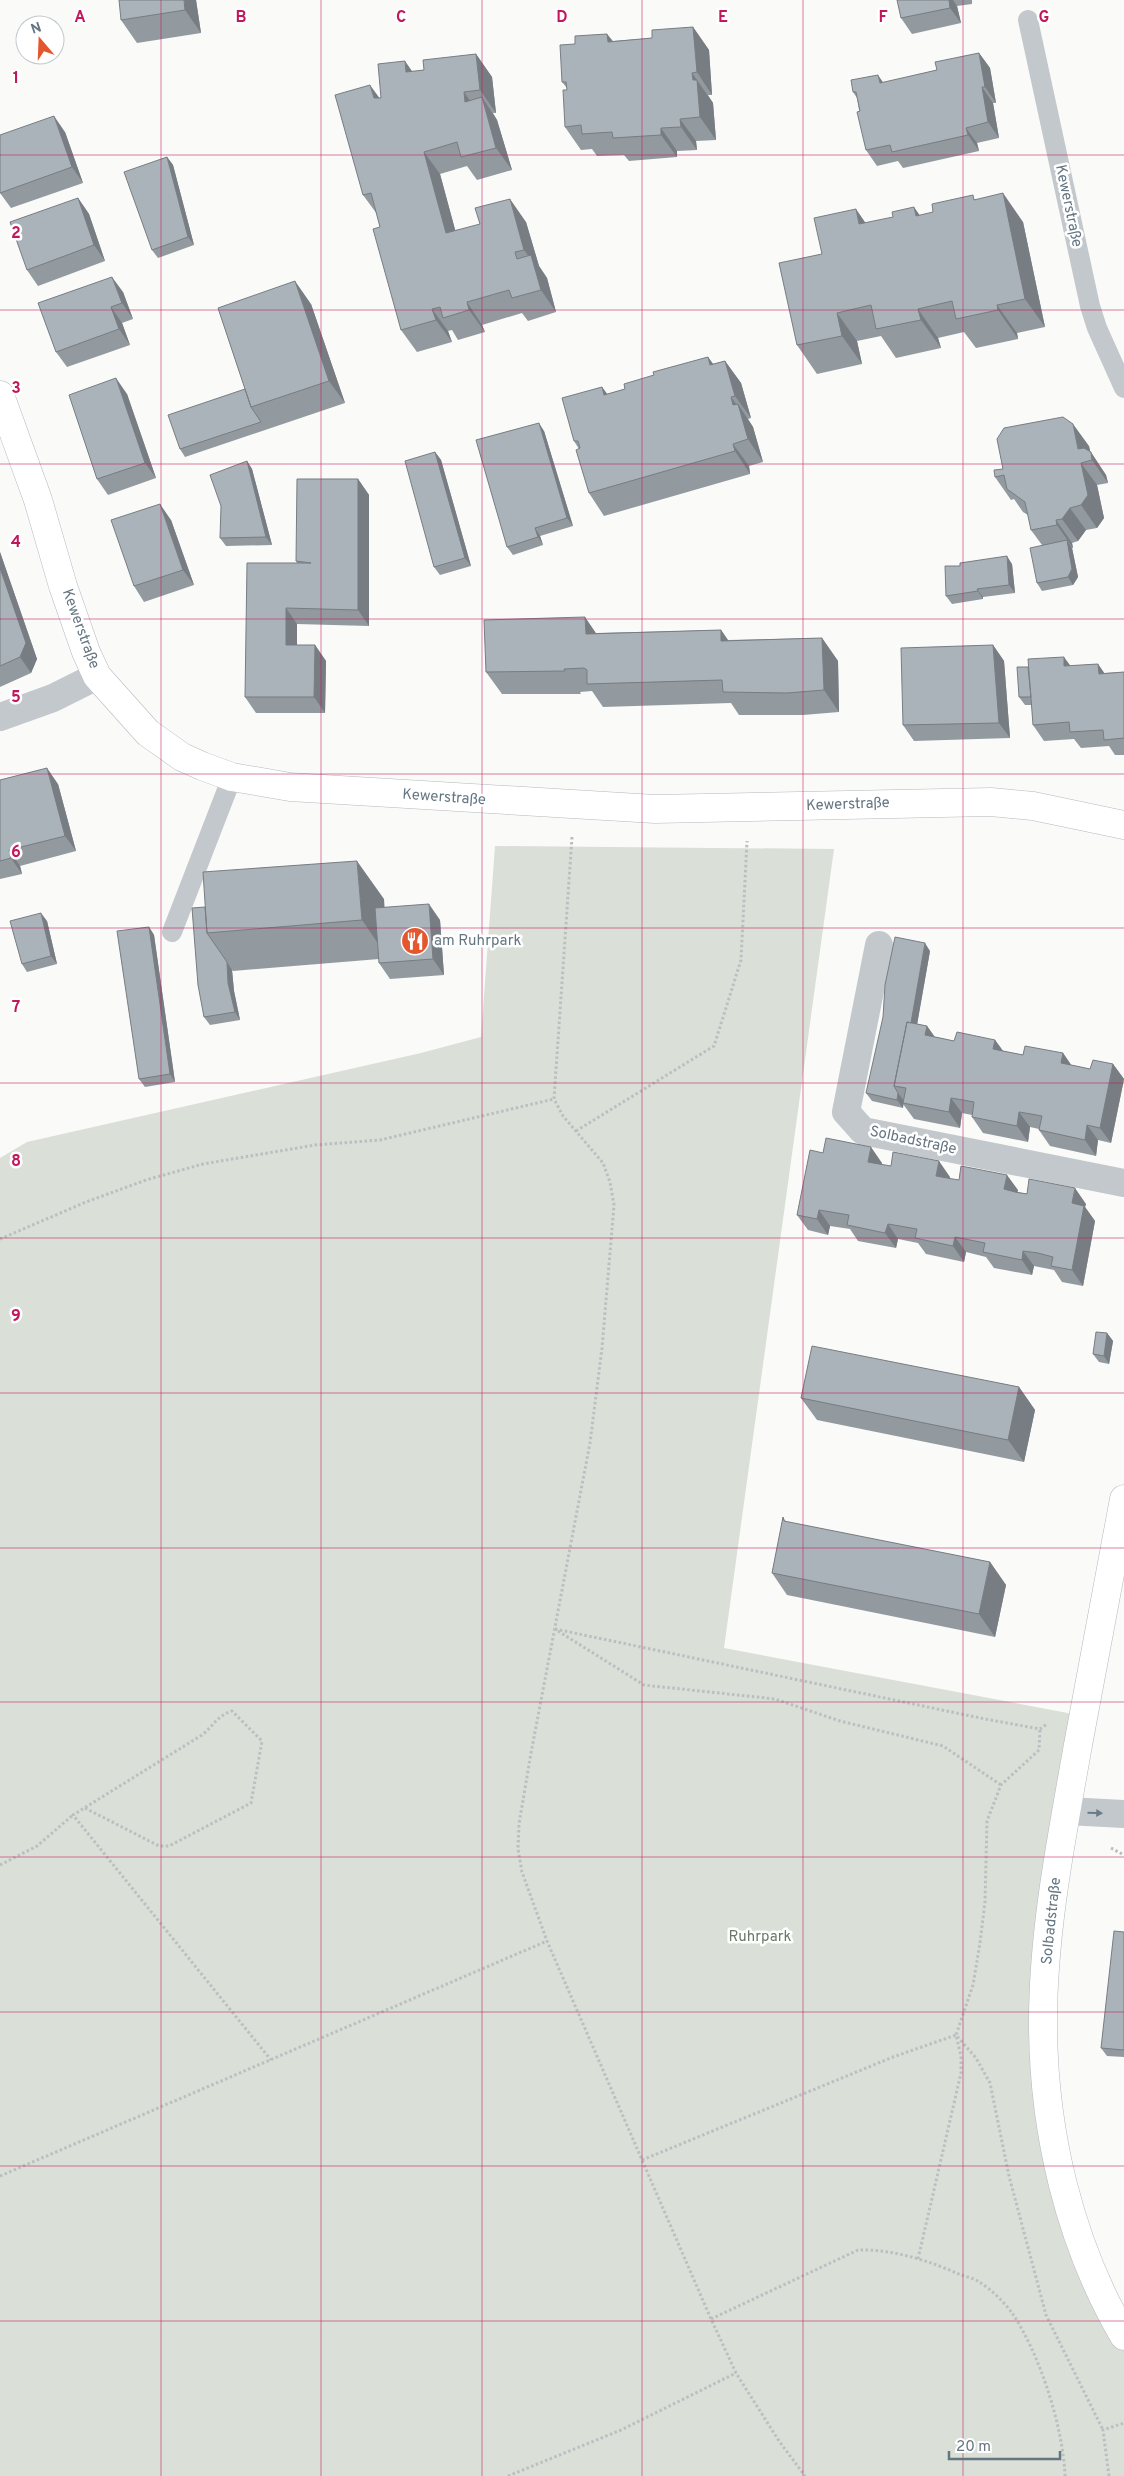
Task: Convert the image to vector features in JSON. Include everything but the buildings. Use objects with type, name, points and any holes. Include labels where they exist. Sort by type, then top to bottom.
[{"type":"street","name":"Kewerstraße","points":[[0,395],[38,500],[63,586],[86,652],[97,676],[134,720],[163,744],[182,757],[232,777],[271,785],[323,790],[655,809],[747,809],[991,802],[1033,806],[1124,825]]},
{"type":"street","points":[[0,717],[53,698],[97,676]]},
{"type":"street","name":"Solbadstraße","points":[[879,945],[846,1112],[863,1131],[1124,1183]]},
{"type":"street","name":"Solbadstraße","points":[[1124,1499],[1054,1886],[1043,2020],[1049,2108],[1062,2178],[1073,2221],[1087,2259],[1124,2336]]},
{"type":"street","points":[[1067,1812],[1124,1814]]},
{"type":"lane","name":"Kewerstraße","points":[[1028,20],[1090,306],[1097,328],[1124,388]]},
{"type":"lane","points":[[172,932],[232,777]]},
{"type":"path","points":[[574,804],[554,1099],[563,1116],[603,1163],[610,1182],[614,1205],[602,1348],[590,1443],[519,1824],[518,1850],[522,1872],[547,1941],[711,2319],[736,2373],[779,2441],[806,2476]]},
{"type":"path","points":[[576,1131],[714,1046],[741,960],[747,809]]},
{"type":"path","points":[[0,1239],[86,1202],[146,1180],[203,1164],[315,1145],[380,1140],[554,1099]]},
{"type":"path","points":[[555,1628],[1040,1729],[1049,1723],[1083,1720]]},
{"type":"path","points":[[555,1628],[644,1685],[774,1699],[840,1721],[943,1746],[1001,1785]]},
{"type":"path","points":[[0,1865],[37,1846],[73,1815],[154,1763],[202,1735],[218,1717],[225,1713],[232,1711],[262,1741],[251,1803],[169,1846],[159,1846],[85,1808]]},
{"type":"path","points":[[918,2259],[961,2073],[961,2056],[956,2035],[973,1985],[985,1902],[988,1821],[1001,1785],[1039,1750],[1040,1729]]},
{"type":"path","points":[[73,1815],[272,2060]]},
{"type":"path","points":[[0,2176],[547,1941]]},
{"type":"path","points":[[642,2160],[893,2057],[956,2035]]},
{"type":"path","points":[[956,2035],[976,2058],[990,2083],[1009,2176],[1046,2315],[1103,2430],[1109,2476]]},
{"type":"path","points":[[711,2319],[858,2250],[870,2249],[918,2259],[942,2266],[979,2282],[1012,2312],[1044,2378],[1064,2458],[1065,2476]]},
{"type":"path","points":[[508,2476],[621,2430],[736,2373]]},
{"type":"path","points":[[1103,2430],[1124,2424]]},
{"type":"green space","name":"Ruhrpark","points":[[495,846],[834,849],[724,1648],[1073,1714],[1032,2062],[1124,2332],[1124,2476],[0,2476],[0,1158],[27,1142],[421,1053],[481,1037]]},
{"type":"place","name":"am Ruhrpark","points":[[415,941]]}]
